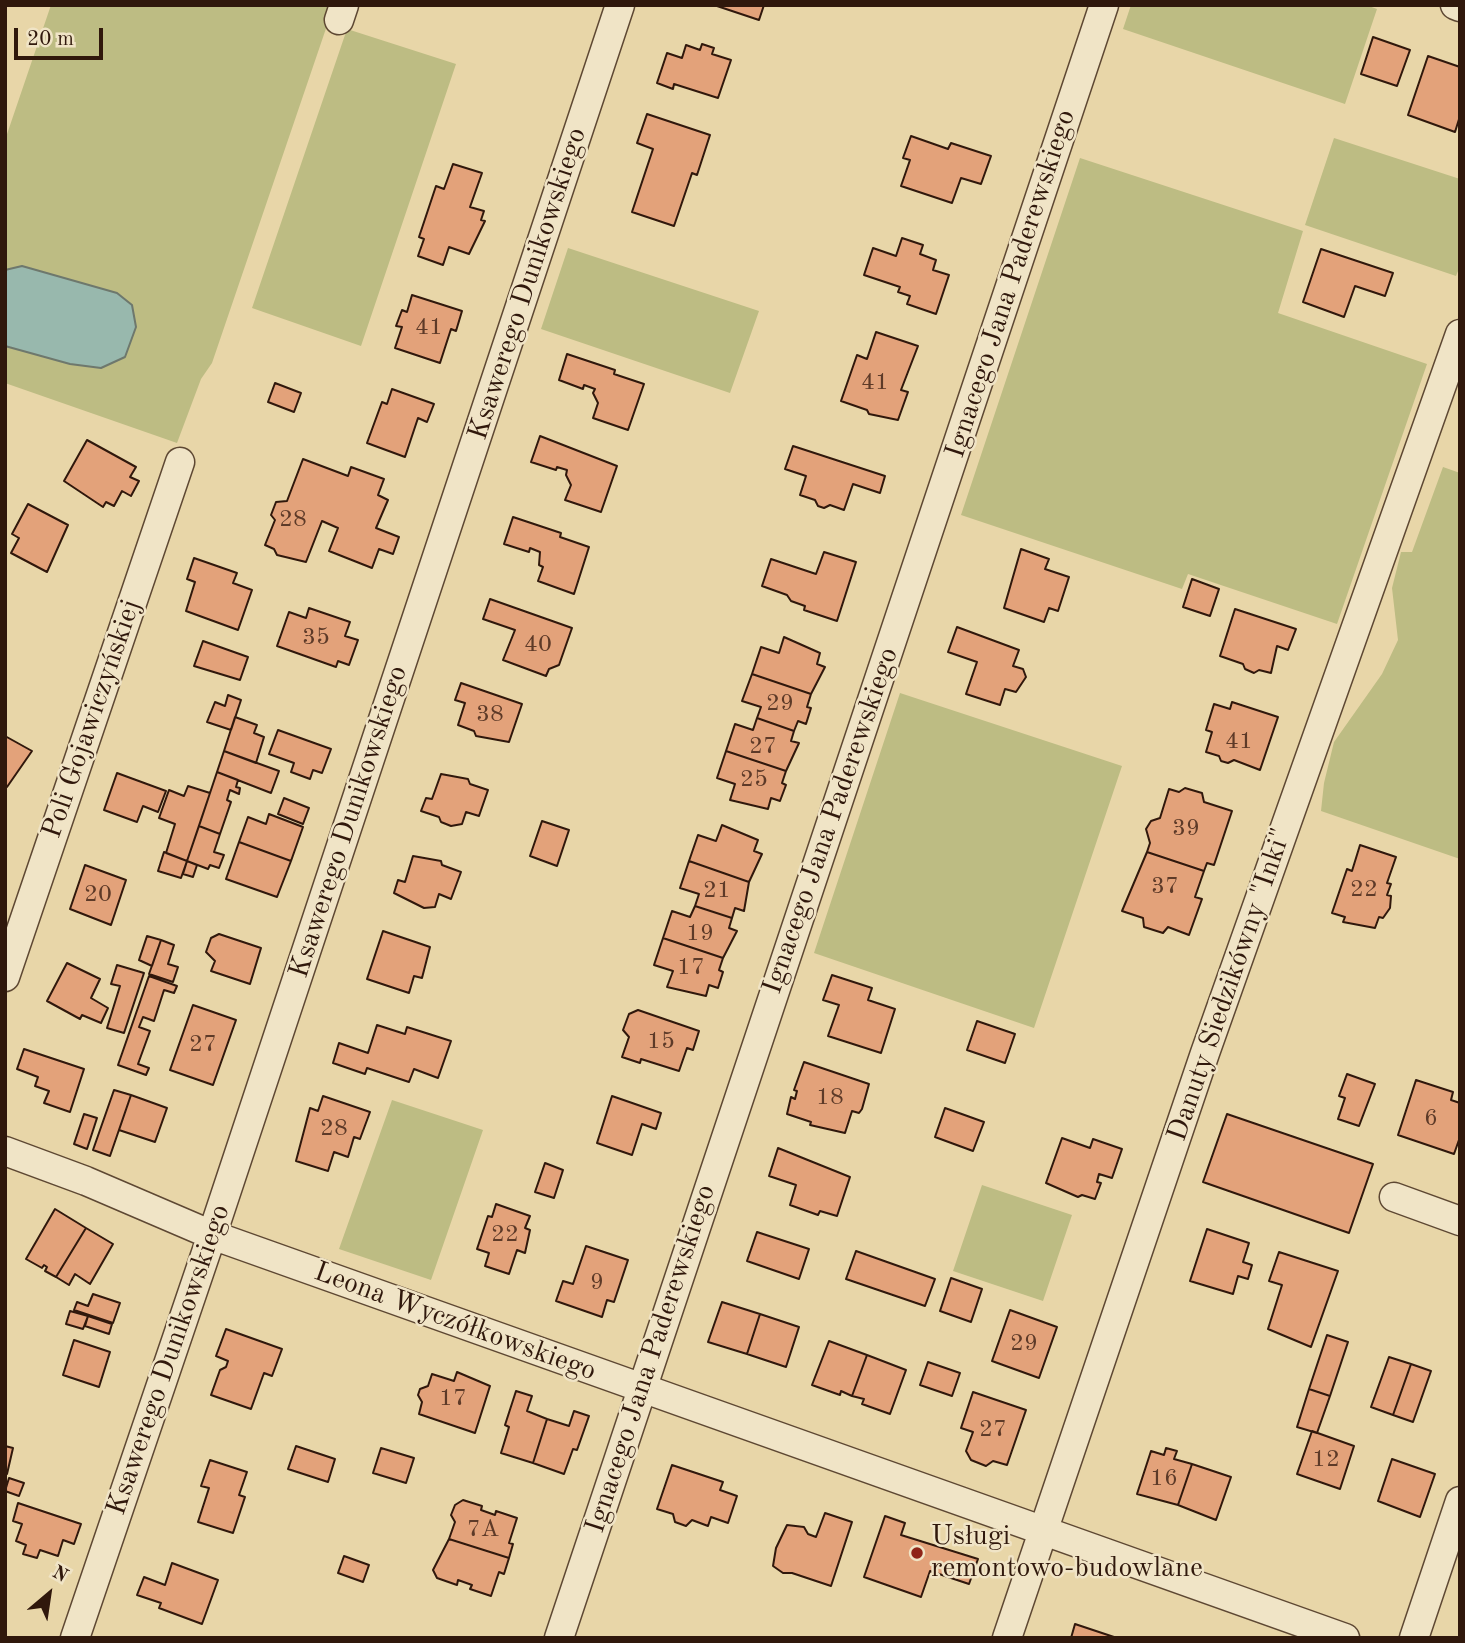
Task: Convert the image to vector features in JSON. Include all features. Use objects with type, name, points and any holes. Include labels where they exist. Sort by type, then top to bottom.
[{"type":"street","name":"Ksawerego Dunikowskiego","points":[[75,1638],[212,1235],[621,5]]},
{"type":"street","name":"Ignacego Jana Paderewskiego","points":[[559,1638],[1104,5]]},
{"type":"street","name":"Danuty Siedzikówny \"Inki\"","points":[[1007,1638],[1212,1033],[1460,334]]},
{"type":"street","name":"Poli Gojawiczyńskiej","points":[[5,977],[180,462]]},
{"type":"street","name":"Leona Wyczółkowskiego","points":[[5,1151],[86,1181],[212,1235],[641,1390],[1345,1638]]},
{"type":"street","points":[[1394,1198],[1460,1221]]},
{"type":"street","points":[[1414,1638],[1460,1500]]},
{"type":"shaded area","points":[[51,5],[334,5],[212,363],[201,379],[177,443],[5,383],[5,140]]},
{"type":"shaded area","points":[[1131,5],[1366,5],[1377,9],[1345,104],[1123,29]]},
{"type":"shaded area","points":[[347,29],[456,64],[361,346],[252,308]]},
{"type":"shaded area","points":[[1334,138],[1460,179],[1460,266],[1456,276],[1305,225]]},
{"type":"shaded area","points":[[1080,158],[1303,231],[1278,313],[1427,364],[1337,624],[1188,574],[1182,589],[961,515]]},
{"type":"shaded area","points":[[568,248],[759,311],[730,393],[541,329]]},
{"type":"shaded area","points":[[1443,467],[1460,473],[1460,859],[1321,811],[1324,783],[1334,742],[1382,674],[1398,640],[1392,588],[1401,552],[1412,552]]},
{"type":"shaded area","points":[[900,693],[1122,766],[1034,1028],[814,953]]},
{"type":"shaded area","points":[[392,1100],[483,1130],[431,1280],[339,1249]]},
{"type":"shaded area","points":[[982,1185],[1072,1215],[1043,1301],[953,1271]]},
{"type":"water","points":[[22,266],[117,293],[132,305],[136,327],[125,357],[101,368],[70,364],[5,346],[5,270]]},
{"type":"building","points":[[714,5],[764,5],[759,20]]},
{"type":"building","points":[[1373,37],[1410,50],[1397,86],[1361,74]]},
{"type":"building","points":[[702,44],[714,48],[712,54],[731,60],[718,98],[674,84],[673,89],[657,83],[667,53],[682,58],[686,45],[700,50]]},
{"type":"building","points":[[1428,56],[1460,67],[1460,116],[1455,132],[1408,115]]},
{"type":"building","points":[[647,114],[710,135],[697,175],[692,173],[674,226],[632,212],[653,149],[637,143]]},
{"type":"building","points":[[911,136],[948,149],[951,143],[991,156],[981,184],[961,178],[952,203],[901,186],[910,160],[903,158]]},
{"type":"building","points":[[453,164],[482,173],[470,207],[484,211],[481,220],[485,221],[469,254],[449,247],[443,265],[418,256],[424,239],[419,237],[436,186],[444,189]]},
{"type":"building","points":[[902,238],[923,245],[920,254],[936,260],[933,270],[949,275],[936,314],[907,304],[910,296],[898,292],[900,287],[864,275],[873,248],[896,256]]},
{"type":"building","points":[[1321,249],[1393,273],[1385,296],[1355,286],[1344,317],[1303,302]]},
{"type":"building","points":[[412,295],[462,311],[456,331],[451,329],[440,363],[395,348],[402,327],[396,326],[402,310],[407,312]]},
{"type":"building","points":[[876,332],[918,346],[901,390],[908,392],[898,420],[869,414],[867,410],[841,401],[857,355],[867,359]]},
{"type":"building","points":[[567,354],[615,370],[614,374],[644,384],[628,430],[593,418],[598,403],[593,393],[595,389],[584,385],[583,389],[559,380]]},
{"type":"building","points":[[275,383],[301,393],[294,412],[268,402]]},
{"type":"building","points":[[392,389],[434,404],[427,422],[418,418],[405,457],[367,443],[382,402],[387,404]]},
{"type":"building","points":[[540,436],[617,466],[601,512],[565,500],[571,485],[566,475],[567,470],[557,467],[556,470],[531,462]]},
{"type":"building","points":[[87,440],[136,467],[130,477],[139,481],[131,496],[122,491],[114,506],[106,502],[103,507],[64,481]]},
{"type":"building","points":[[793,446],[885,476],[880,493],[853,484],[844,510],[830,505],[824,508],[818,506],[815,500],[800,495],[806,476],[785,469]]},
{"type":"building","points":[[303,459],[348,476],[351,467],[384,479],[378,495],[388,500],[376,528],[399,537],[393,554],[379,549],[372,568],[329,551],[338,528],[322,521],[306,562],[277,555],[274,549],[265,545],[275,520],[271,515],[276,502],[287,501]]},
{"type":"building","points":[[28,504],[68,525],[47,572],[11,553],[19,538],[12,534]]},
{"type":"building","points":[[513,517],[561,533],[560,537],[589,547],[574,594],[538,581],[543,567],[539,565],[540,552],[530,548],[529,552],[504,544]]},
{"type":"building","points":[[1021,549],[1049,559],[1045,569],[1069,577],[1058,611],[1049,608],[1044,622],[1004,608]]},
{"type":"building","points":[[824,552],[856,562],[837,621],[804,610],[805,606],[791,601],[787,595],[762,586],[771,559],[816,574]]},
{"type":"building","points":[[194,558],[237,573],[233,583],[252,590],[238,630],[186,611],[195,582],[187,579]]},
{"type":"building","points":[[1192,579],[1219,589],[1210,616],[1183,607]]},
{"type":"building","points":[[490,599],[572,628],[559,665],[549,669],[546,676],[503,660],[515,630],[483,619]]},
{"type":"building","points":[[309,608],[350,622],[345,636],[358,640],[349,665],[338,661],[336,667],[277,646],[289,612],[306,618]]},
{"type":"building","points":[[1235,609],[1296,629],[1288,650],[1277,646],[1271,673],[1259,670],[1254,673],[1245,669],[1243,664],[1220,656]]},
{"type":"building","points":[[957,627],[1019,650],[1013,666],[1023,669],[1026,677],[1016,692],[1005,689],[1000,705],[966,694],[977,662],[948,652]]},
{"type":"building","points":[[784,637],[820,653],[817,664],[825,667],[811,694],[752,674],[761,647],[779,653]]},
{"type":"building","points":[[203,641],[248,657],[240,680],[194,666]]},
{"type":"building","points":[[752,674],[811,694],[807,707],[811,708],[806,724],[798,721],[794,731],[757,718],[761,707],[742,701]]},
{"type":"building","points":[[461,683],[522,704],[509,742],[476,736],[474,731],[458,725],[465,703],[455,700]]},
{"type":"building","points":[[228,695],[241,700],[231,730],[207,722],[215,702],[225,706]]},
{"type":"building","points":[[1232,702],[1278,717],[1260,770],[1234,760],[1228,763],[1221,761],[1219,756],[1206,752],[1212,732],[1206,730],[1214,704],[1230,709]]},
{"type":"building","points":[[235,717],[257,725],[254,733],[264,737],[256,763],[224,751]]},
{"type":"building","points":[[757,718],[794,731],[791,741],[799,743],[786,771],[726,751],[735,724],[753,730]]},
{"type":"building","points":[[278,730],[331,749],[322,773],[313,770],[310,779],[291,772],[294,763],[269,754]]},
{"type":"building","points":[[5,736],[32,751],[7,787],[5,786]]},
{"type":"building","points":[[224,751],[279,771],[271,793],[217,772]]},
{"type":"building","points":[[726,751],[786,771],[782,783],[786,785],[780,801],[771,798],[768,809],[730,800],[735,784],[717,778]]},
{"type":"building","points":[[217,772],[238,780],[236,787],[240,788],[239,794],[230,790],[227,800],[231,802],[220,834],[199,826]]},
{"type":"building","points":[[117,773],[166,791],[158,812],[143,806],[137,822],[104,810]]},
{"type":"building","points":[[441,774],[468,779],[470,784],[488,790],[479,816],[466,812],[462,824],[451,826],[441,822],[439,817],[421,811],[426,798],[432,799]]},
{"type":"building","points":[[188,786],[210,793],[187,861],[166,853],[175,824],[159,818],[169,790],[184,796]]},
{"type":"building","points":[[1185,788],[1202,793],[1204,802],[1232,811],[1214,865],[1207,863],[1204,871],[1147,852],[1150,843],[1146,829],[1151,821],[1160,818],[1169,789],[1179,792]]},
{"type":"building","points":[[284,798],[309,808],[303,824],[278,814]]},
{"type":"building","points":[[269,814],[303,827],[291,861],[239,842],[248,817],[266,824]]},
{"type":"building","points":[[542,821],[569,830],[557,866],[530,856]]},
{"type":"building","points":[[722,825],[758,840],[754,851],[762,854],[749,882],[689,861],[698,835],[716,841]]},
{"type":"building","points":[[199,826],[220,834],[214,852],[224,855],[219,868],[210,865],[208,869],[187,861]]},
{"type":"building","points":[[239,842],[291,861],[277,897],[226,879]]},
{"type":"building","points":[[1360,845],[1396,857],[1387,883],[1391,884],[1387,895],[1391,896],[1390,908],[1383,918],[1379,917],[1375,928],[1343,922],[1345,917],[1332,913],[1347,869],[1352,871]]},
{"type":"building","points":[[164,852],[187,861],[181,878],[158,871]]},
{"type":"building","points":[[1147,852],[1204,871],[1195,897],[1202,899],[1189,935],[1168,927],[1163,933],[1144,927],[1143,918],[1122,911]]},
{"type":"building","points":[[413,856],[441,861],[442,865],[461,872],[451,899],[439,894],[435,907],[424,908],[394,893],[398,880],[405,882]]},
{"type":"building","points":[[187,861],[197,865],[193,877],[183,874]]},
{"type":"building","points":[[689,861],[749,882],[744,911],[735,908],[732,918],[695,906],[699,894],[680,888]]},
{"type":"building","points":[[85,865],[126,880],[111,925],[70,909]]},
{"type":"building","points":[[695,906],[732,918],[729,928],[737,931],[723,958],[663,938],[672,911],[690,917]]},
{"type":"building","points":[[383,931],[430,947],[422,978],[414,976],[409,993],[367,979]]},
{"type":"building","points":[[219,934],[261,948],[250,984],[211,971],[215,961],[206,952],[211,938]]},
{"type":"building","points":[[147,936],[161,940],[152,966],[139,960]]},
{"type":"building","points":[[663,938],[723,958],[719,970],[723,972],[718,988],[709,985],[706,996],[667,987],[673,971],[654,965]]},
{"type":"building","points":[[161,940],[174,945],[168,964],[178,967],[173,982],[149,974]]},
{"type":"building","points":[[67,963],[100,979],[91,998],[108,1008],[101,1023],[82,1015],[80,1019],[47,1001]]},
{"type":"building","points":[[117,965],[144,973],[124,1033],[107,1028],[120,986],[111,984]]},
{"type":"building","points":[[832,975],[872,988],[868,1000],[895,1009],[881,1053],[828,1036],[839,1005],[823,1000]]},
{"type":"building","points":[[149,976],[177,986],[174,993],[164,990],[154,1021],[143,1017],[139,1027],[150,1031],[138,1064],[149,1068],[146,1075],[118,1065]]},
{"type":"building","points":[[193,1005],[236,1020],[213,1085],[170,1070]]},
{"type":"building","points":[[638,1010],[699,1031],[693,1050],[687,1048],[679,1071],[641,1059],[640,1063],[622,1057],[629,1037],[623,1030],[629,1014]]},
{"type":"building","points":[[977,1021],[1015,1034],[1005,1063],[967,1050]]},
{"type":"building","points":[[377,1025],[405,1034],[407,1027],[451,1041],[438,1078],[414,1069],[409,1082],[367,1068],[365,1074],[333,1063],[339,1043],[368,1053]]},
{"type":"building","points":[[24,1049],[84,1069],[70,1112],[44,1103],[49,1091],[35,1086],[38,1077],[17,1069]]},
{"type":"building","points":[[804,1062],[869,1084],[862,1109],[859,1113],[852,1111],[845,1133],[810,1125],[811,1122],[787,1114],[791,1097],[795,1099],[797,1091],[794,1090]]},
{"type":"building","points":[[1347,1074],[1375,1084],[1359,1126],[1338,1119],[1345,1098],[1339,1096]]},
{"type":"building","points":[[1416,1080],[1453,1092],[1451,1100],[1460,1103],[1460,1137],[1454,1154],[1398,1135]]},
{"type":"building","points":[[114,1090],[131,1095],[110,1156],[93,1150]]},
{"type":"building","points":[[131,1095],[167,1108],[155,1142],[119,1130]]},
{"type":"building","points":[[323,1096],[370,1112],[360,1139],[354,1137],[348,1157],[334,1152],[328,1171],[296,1161],[310,1108],[318,1111]]},
{"type":"building","points":[[612,1096],[661,1113],[656,1129],[642,1124],[632,1155],[597,1143]]},
{"type":"building","points":[[945,1108],[984,1122],[973,1151],[935,1137]]},
{"type":"building","points":[[84,1114],[97,1118],[87,1149],[74,1144]]},
{"type":"building","points":[[1227,1114],[1373,1164],[1349,1233],[1203,1182]]},
{"type":"building","points":[[1062,1138],[1090,1148],[1093,1139],[1122,1149],[1112,1178],[1099,1174],[1097,1182],[1101,1183],[1095,1199],[1082,1195],[1078,1197],[1046,1183]]},
{"type":"building","points":[[778,1148],[850,1177],[837,1216],[820,1211],[818,1215],[790,1205],[796,1185],[769,1176]]},
{"type":"building","points":[[545,1163],[563,1170],[554,1198],[535,1192]]},
{"type":"building","points":[[496,1204],[530,1216],[525,1228],[530,1230],[525,1253],[517,1250],[509,1274],[485,1266],[489,1253],[477,1249],[488,1216],[492,1217]]},
{"type":"building","points":[[55,1209],[86,1228],[56,1277],[45,1271],[47,1267],[44,1265],[42,1268],[26,1259]]},
{"type":"building","points":[[86,1228],[113,1244],[90,1284],[75,1274],[69,1285],[56,1277]]},
{"type":"building","points":[[1207,1229],[1249,1243],[1243,1262],[1252,1265],[1248,1279],[1238,1276],[1233,1294],[1190,1281]]},
{"type":"building","points":[[757,1232],[809,1249],[799,1279],[747,1261]]},
{"type":"building","points":[[586,1246],[628,1260],[614,1302],[607,1300],[602,1317],[556,1301],[563,1281],[573,1284]]},
{"type":"building","points":[[856,1251],[935,1279],[925,1306],[846,1279]]},
{"type":"building","points":[[1279,1252],[1338,1271],[1311,1347],[1268,1329],[1282,1285],[1269,1281]]},
{"type":"building","points":[[951,1278],[982,1289],[971,1322],[940,1311]]},
{"type":"building","points":[[93,1294],[120,1303],[113,1323],[74,1310],[77,1302],[88,1306]]},
{"type":"building","points":[[722,1302],[760,1314],[747,1354],[708,1342]]},
{"type":"building","points":[[1010,1310],[1057,1327],[1039,1378],[992,1361]]},
{"type":"building","points":[[70,1311],[88,1316],[83,1329],[66,1324]]},
{"type":"building","points":[[760,1314],[799,1327],[786,1367],[747,1354]]},
{"type":"building","points":[[88,1316],[112,1324],[109,1334],[85,1326]]},
{"type":"building","points":[[226,1329],[282,1349],[272,1376],[264,1373],[251,1409],[211,1395],[220,1370],[226,1367],[228,1361],[216,1356]]},
{"type":"building","points":[[1327,1335],[1348,1342],[1330,1396],[1309,1389]]},
{"type":"building","points":[[74,1340],[110,1352],[99,1387],[63,1375]]},
{"type":"building","points":[[829,1341],[867,1355],[852,1396],[841,1391],[840,1395],[812,1385]]},
{"type":"building","points":[[867,1355],[906,1370],[890,1414],[862,1404],[864,1399],[852,1396]]},
{"type":"building","points":[[1389,1357],[1411,1364],[1393,1415],[1371,1407]]},
{"type":"building","points":[[928,1362],[960,1373],[952,1396],[920,1385]]},
{"type":"building","points":[[1411,1364],[1431,1371],[1413,1422],[1393,1415]]},
{"type":"building","points":[[457,1372],[490,1386],[475,1433],[419,1414],[422,1402],[418,1395],[420,1389],[428,1386],[432,1374],[454,1381]]},
{"type":"building","points":[[1309,1389],[1330,1396],[1317,1433],[1297,1427]]},
{"type":"building","points":[[516,1391],[532,1396],[527,1411],[547,1419],[533,1463],[501,1453],[509,1427],[505,1425]]},
{"type":"building","points":[[973,1392],[1026,1410],[1007,1465],[993,1461],[986,1466],[971,1460],[966,1451],[973,1432],[961,1428]]},
{"type":"building","points":[[574,1411],[589,1416],[577,1450],[573,1449],[564,1474],[533,1463],[547,1419],[569,1426]]},
{"type":"building","points":[[1312,1431],[1354,1446],[1340,1489],[1297,1474]]},
{"type":"building","points":[[5,1446],[13,1448],[7,1474],[5,1474]]},
{"type":"building","points":[[296,1446],[335,1459],[328,1482],[288,1469]]},
{"type":"building","points":[[381,1448],[414,1458],[406,1483],[373,1473]]},
{"type":"building","points":[[1166,1448],[1177,1451],[1174,1459],[1192,1464],[1178,1505],[1137,1494],[1151,1451],[1164,1455]]},
{"type":"building","points":[[1392,1459],[1435,1474],[1420,1517],[1378,1501]]},
{"type":"building","points":[[210,1460],[247,1472],[239,1495],[245,1497],[233,1533],[198,1522],[209,1488],[201,1486]]},
{"type":"building","points":[[1192,1464],[1231,1477],[1216,1520],[1178,1505]]},
{"type":"building","points":[[672,1465],[723,1482],[720,1490],[737,1496],[728,1523],[711,1517],[708,1526],[692,1520],[686,1526],[675,1522],[673,1514],[657,1509]]},
{"type":"building","points":[[9,1478],[24,1483],[19,1496],[5,1491]]},
{"type":"building","points":[[463,1500],[482,1506],[481,1510],[495,1515],[496,1511],[517,1518],[509,1543],[513,1544],[509,1558],[449,1539],[455,1522],[451,1515],[455,1505]]},
{"type":"building","points":[[18,1503],[81,1524],[74,1544],[63,1540],[58,1556],[40,1550],[37,1558],[23,1554],[26,1545],[16,1541],[22,1524],[13,1521]]},
{"type":"building","points":[[825,1513],[852,1522],[831,1586],[792,1573],[783,1573],[773,1566],[776,1548],[787,1525],[804,1527],[808,1534],[816,1537]]},
{"type":"building","name":"Usługi remontowo-budowlane","points":[[885,1516],[905,1523],[901,1535],[978,1559],[969,1584],[930,1571],[921,1597],[864,1577]]},
{"type":"building","points":[[449,1539],[509,1558],[504,1574],[499,1572],[491,1596],[470,1589],[472,1585],[458,1580],[457,1585],[437,1578],[433,1570]]},
{"type":"building","points":[[344,1556],[369,1565],[363,1582],[338,1573]]},
{"type":"building","points":[[172,1563],[218,1580],[202,1624],[159,1608],[161,1603],[137,1595],[144,1577],[165,1585]]},
{"type":"building","points":[[1075,1624],[1117,1638],[1071,1638]]},
{"type":"place","name":"Usługi remontowo-budowlane","points":[[917,1553]]}]
